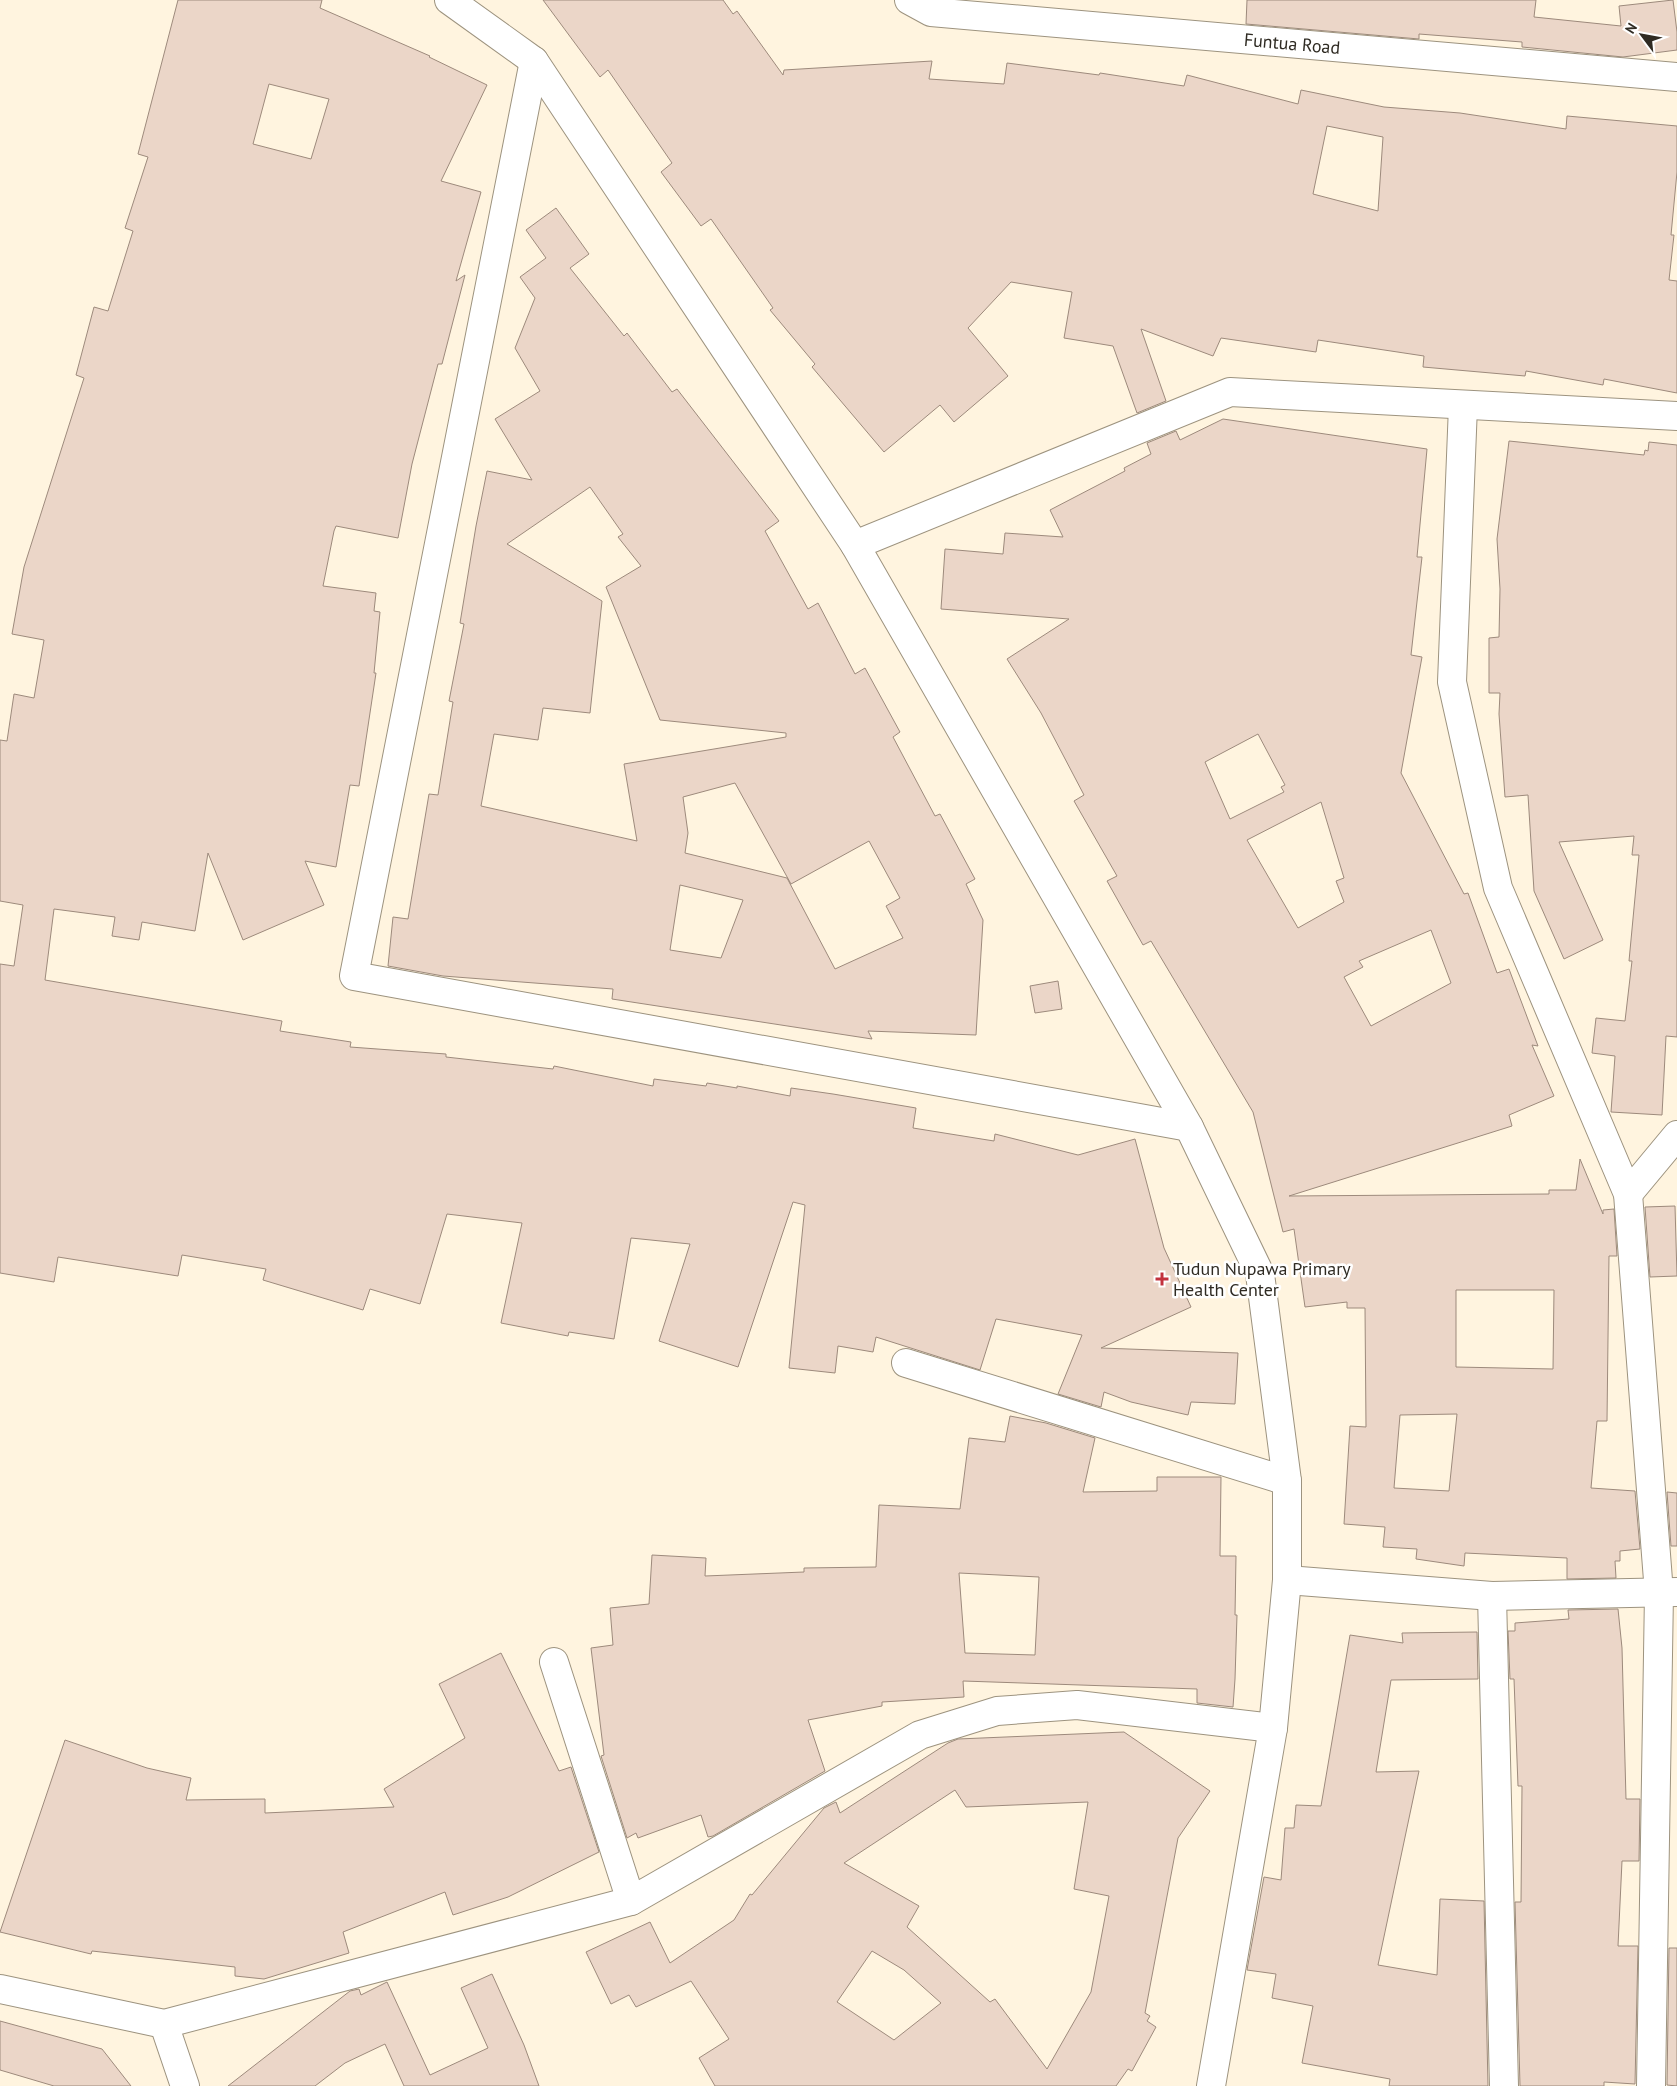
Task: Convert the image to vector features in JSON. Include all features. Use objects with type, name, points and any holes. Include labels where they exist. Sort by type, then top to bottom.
[{"type":"street","points":[[450,0],[534,61],[855,545],[1189,1127],[1260,1274],[1288,1481],[1287,1580],[1272,1728],[1211,2086]]},
{"type":"street","name":"Funtua Road","points":[[910,0],[931,12],[1677,77]]},
{"type":"street","points":[[534,61],[354,976],[1189,1127]]},
{"type":"street","points":[[855,545],[1230,392],[1677,416]]},
{"type":"street","points":[[1463,406],[1452,682],[1498,888],[1628,1194],[1668,1592],[1651,2086]]},
{"type":"street","points":[[1628,1194],[1677,1135]]},
{"type":"street","points":[[906,1363],[1288,1481]]},
{"type":"street","points":[[1287,1580],[1492,1596],[1668,1592]]},
{"type":"street","points":[[1492,1596],[1504,2086]]},
{"type":"street","points":[[554,1662],[631,1901]]},
{"type":"street","points":[[0,1989],[164,2024],[631,1901],[920,1735],[997,1711],[1077,1705],[1272,1728]]},
{"type":"street","points":[[164,2024],[185,2086]]},
{"type":"building","points":[[178,0],[322,0],[320,8],[430,56],[487,85],[441,181],[481,192],[456,281],[465,275],[442,364],[438,364],[412,464],[398,538],[336,526],[323,586],[376,593],[374,611],[380,612],[374,673],[376,673],[359,786],[350,785],[336,867],[305,861],[324,905],[243,940],[208,853],[195,931],[142,922],[139,940],[112,936],[115,917],[54,909],[45,980],[282,1021],[280,1031],[351,1042],[350,1047],[446,1054],[446,1057],[553,1069],[554,1066],[653,1086],[654,1079],[706,1086],[707,1083],[737,1088],[737,1086],[790,1096],[791,1088],[916,1108],[913,1128],[994,1141],[995,1134],[1078,1155],[1135,1139],[1164,1248],[1191,1307],[1101,1348],[1238,1353],[1235,1404],[1191,1402],[1188,1415],[1131,1402],[1104,1392],[1101,1407],[1058,1394],[1082,1335],[996,1319],[980,1370],[876,1337],[873,1352],[838,1346],[835,1373],[789,1368],[805,1205],[793,1202],[738,1367],[659,1341],[690,1244],[631,1238],[614,1339],[569,1332],[568,1336],[501,1323],[522,1223],[447,1214],[420,1304],[370,1289],[363,1310],[263,1280],[266,1269],[182,1255],[178,1276],[58,1257],[54,1282],[0,1273],[0,964],[14,966],[23,905],[0,901],[0,740],[7,741],[14,694],[34,698],[44,640],[12,634],[24,567],[84,378],[76,375],[94,307],[108,311],[133,231],[125,228],[148,157],[138,154]],"holes":[[[269,84],[329,99],[311,159],[253,144]]]},
{"type":"building","points":[[543,0],[723,0],[733,14],[737,11],[783,75],[784,70],[932,61],[929,79],[1004,84],[1007,63],[1099,75],[1100,73],[1184,86],[1187,75],[1298,104],[1301,90],[1384,107],[1460,113],[1566,129],[1567,116],[1677,126],[1677,172],[1671,235],[1674,235],[1669,280],[1677,281],[1677,393],[1604,379],[1603,385],[1526,371],[1525,376],[1423,367],[1424,356],[1318,340],[1316,352],[1221,338],[1213,356],[1141,329],[1166,401],[1137,413],[1113,346],[1064,338],[1072,292],[1011,282],[968,328],[1008,376],[954,422],[940,405],[884,452],[812,367],[815,364],[770,310],[773,308],[711,219],[701,226],[661,172],[672,163],[608,70],[600,77]],"holes":[[[1327,126],[1383,137],[1378,211],[1313,194]]]},
{"type":"building","points":[[1247,0],[1536,0],[1534,17],[1621,26],[1619,6],[1673,0],[1677,50],[1623,57],[1522,47],[1522,42],[1419,34],[1419,39],[1246,24]]},
{"type":"building","points":[[556,208],[589,254],[570,268],[624,336],[627,333],[672,392],[677,389],[779,521],[765,531],[808,609],[818,603],[855,674],[865,668],[900,732],[893,737],[935,816],[940,814],[975,879],[966,884],[983,920],[976,1035],[868,1031],[872,1039],[612,999],[613,989],[443,976],[388,966],[393,917],[408,919],[429,794],[438,795],[453,702],[449,701],[464,624],[460,623],[487,471],[532,480],[495,419],[540,391],[515,348],[535,298],[520,277],[546,258],[526,230]],"holes":[[[590,487],[623,534],[618,537],[641,566],[606,587],[660,720],[786,733],[786,737],[624,764],[637,841],[481,806],[494,734],[538,740],[543,708],[590,713],[602,601],[507,544]],[[735,783],[791,884],[869,841],[900,898],[886,906],[903,938],[835,969],[787,878],[685,853],[688,833],[683,797]],[[680,885],[743,900],[721,958],[670,950]]]},
{"type":"building","points":[[1223,419],[1427,449],[1417,557],[1422,557],[1411,655],[1422,657],[1401,773],[1464,894],[1468,893],[1497,973],[1509,969],[1538,1046],[1532,1045],[1554,1096],[1509,1115],[1512,1126],[1289,1196],[1549,1194],[1549,1190],[1576,1190],[1580,1159],[1603,1214],[1603,1210],[1614,1209],[1617,1256],[1609,1256],[1607,1421],[1597,1421],[1591,1488],[1635,1491],[1640,1549],[1620,1551],[1620,1561],[1615,1561],[1616,1578],[1567,1579],[1567,1558],[1465,1553],[1464,1566],[1416,1559],[1417,1549],[1383,1547],[1385,1527],[1344,1524],[1350,1426],[1366,1427],[1365,1308],[1347,1308],[1347,1302],[1305,1307],[1294,1229],[1283,1232],[1253,1112],[1151,941],[1143,945],[1107,881],[1117,876],[1074,801],[1084,795],[1041,713],[1007,659],[1069,619],[941,609],[945,549],[1003,554],[1005,533],[1063,537],[1050,510],[1125,471],[1124,468],[1151,454],[1147,443],[1176,431],[1180,440]],"holes":[[[1258,734],[1285,785],[1281,787],[1284,792],[1230,819],[1205,762]],[[1321,802],[1344,878],[1336,881],[1344,902],[1298,928],[1247,840]],[[1431,930],[1451,983],[1371,1026],[1344,977],[1363,967],[1359,961]],[[1456,1290],[1554,1290],[1553,1369],[1456,1367]],[[1457,1414],[1449,1491],[1394,1488],[1400,1415]]]},
{"type":"building","points":[[1509,441],[1644,455],[1645,450],[1648,451],[1649,442],[1677,445],[1677,1037],[1666,1036],[1662,1115],[1611,1112],[1615,1056],[1592,1053],[1596,1018],[1625,1021],[1632,961],[1629,961],[1639,855],[1632,855],[1634,836],[1559,842],[1603,940],[1564,959],[1534,891],[1528,795],[1505,797],[1499,714],[1500,693],[1489,693],[1489,638],[1499,637],[1500,589],[1497,539]]},
{"type":"building","points":[[1058,981],[1062,1009],[1035,1013],[1030,986]]},
{"type":"building","points":[[1675,1206],[1677,1276],[1650,1277],[1645,1207]]},
{"type":"building","points":[[1010,1416],[1046,1423],[1095,1438],[1083,1492],[1157,1491],[1157,1477],[1221,1477],[1220,1556],[1236,1556],[1235,1615],[1237,1615],[1233,1707],[1197,1703],[1197,1689],[963,1681],[964,1697],[882,1702],[882,1706],[808,1720],[825,1771],[713,1836],[708,1837],[701,1815],[638,1838],[636,1833],[627,1838],[601,1756],[604,1755],[591,1648],[613,1645],[610,1608],[649,1604],[652,1555],[706,1558],[705,1576],[804,1572],[804,1568],[876,1567],[879,1505],[960,1509],[969,1438],[1005,1442]],"holes":[[[959,1573],[1039,1577],[1035,1655],[965,1653]]]},
{"type":"building","points":[[1667,1492],[1677,1493],[1677,1546],[1671,1546]]},
{"type":"building","points":[[1618,1609],[1622,1648],[1626,1799],[1640,1799],[1639,1861],[1622,1861],[1618,1946],[1638,1946],[1635,2084],[1604,2082],[1604,2086],[1520,2086],[1515,1902],[1521,1902],[1522,1786],[1518,1786],[1514,1679],[1510,1679],[1508,1631],[1515,1631],[1515,1623],[1569,1619],[1568,1610]]},
{"type":"building","points":[[1477,1632],[1478,1679],[1391,1680],[1376,1772],[1419,1771],[1378,1965],[1437,1975],[1440,1899],[1484,1901],[1488,2086],[1389,2086],[1390,2079],[1302,2063],[1313,2006],[1272,1998],[1276,1974],[1247,1970],[1264,1877],[1281,1880],[1285,1828],[1294,1828],[1296,1805],[1321,1806],[1350,1635],[1403,1643],[1402,1633]]},
{"type":"building","points":[[501,1653],[559,1771],[571,1767],[599,1852],[508,1897],[453,1915],[445,1892],[343,1932],[349,1953],[264,1979],[235,1976],[235,1967],[92,1951],[91,1954],[0,1932],[65,1740],[147,1768],[191,1778],[186,1800],[265,1799],[265,1813],[394,1807],[384,1789],[465,1738],[439,1684]]},
{"type":"building","points":[[1124,1732],[1210,1791],[1178,1838],[1145,2013],[1150,2016],[1147,2021],[1156,2027],[1132,2071],[1128,2069],[1116,2086],[715,2086],[699,2058],[729,2039],[691,1981],[636,2007],[629,1995],[611,2004],[586,1952],[650,1922],[670,1963],[734,1920],[750,1894],[752,1895],[824,1808],[836,1802],[840,1813],[948,1743],[958,1739]],"holes":[[[955,1790],[966,1807],[1088,1802],[1074,1889],[1109,1896],[1091,1992],[1047,2069],[995,1999],[990,2002],[907,1927],[919,1906],[844,1863]],[[872,1951],[904,1970],[941,2003],[894,2040],[837,2002]]]},
{"type":"building","points":[[1669,1948],[1677,1948],[1677,2086],[1667,2085]]},
{"type":"building","points":[[492,1974],[524,2045],[539,2086],[404,2086],[385,2044],[345,2063],[315,2086],[228,2086],[350,1991],[359,1989],[361,1995],[387,1982],[430,2075],[488,2048],[461,1988]]},
{"type":"building","points":[[0,2021],[102,2049],[131,2086],[54,2086],[0,2070]]},
{"type":"place","name":"Tudun Nupawa Primary Health Center","points":[[1162,1279]]}]
